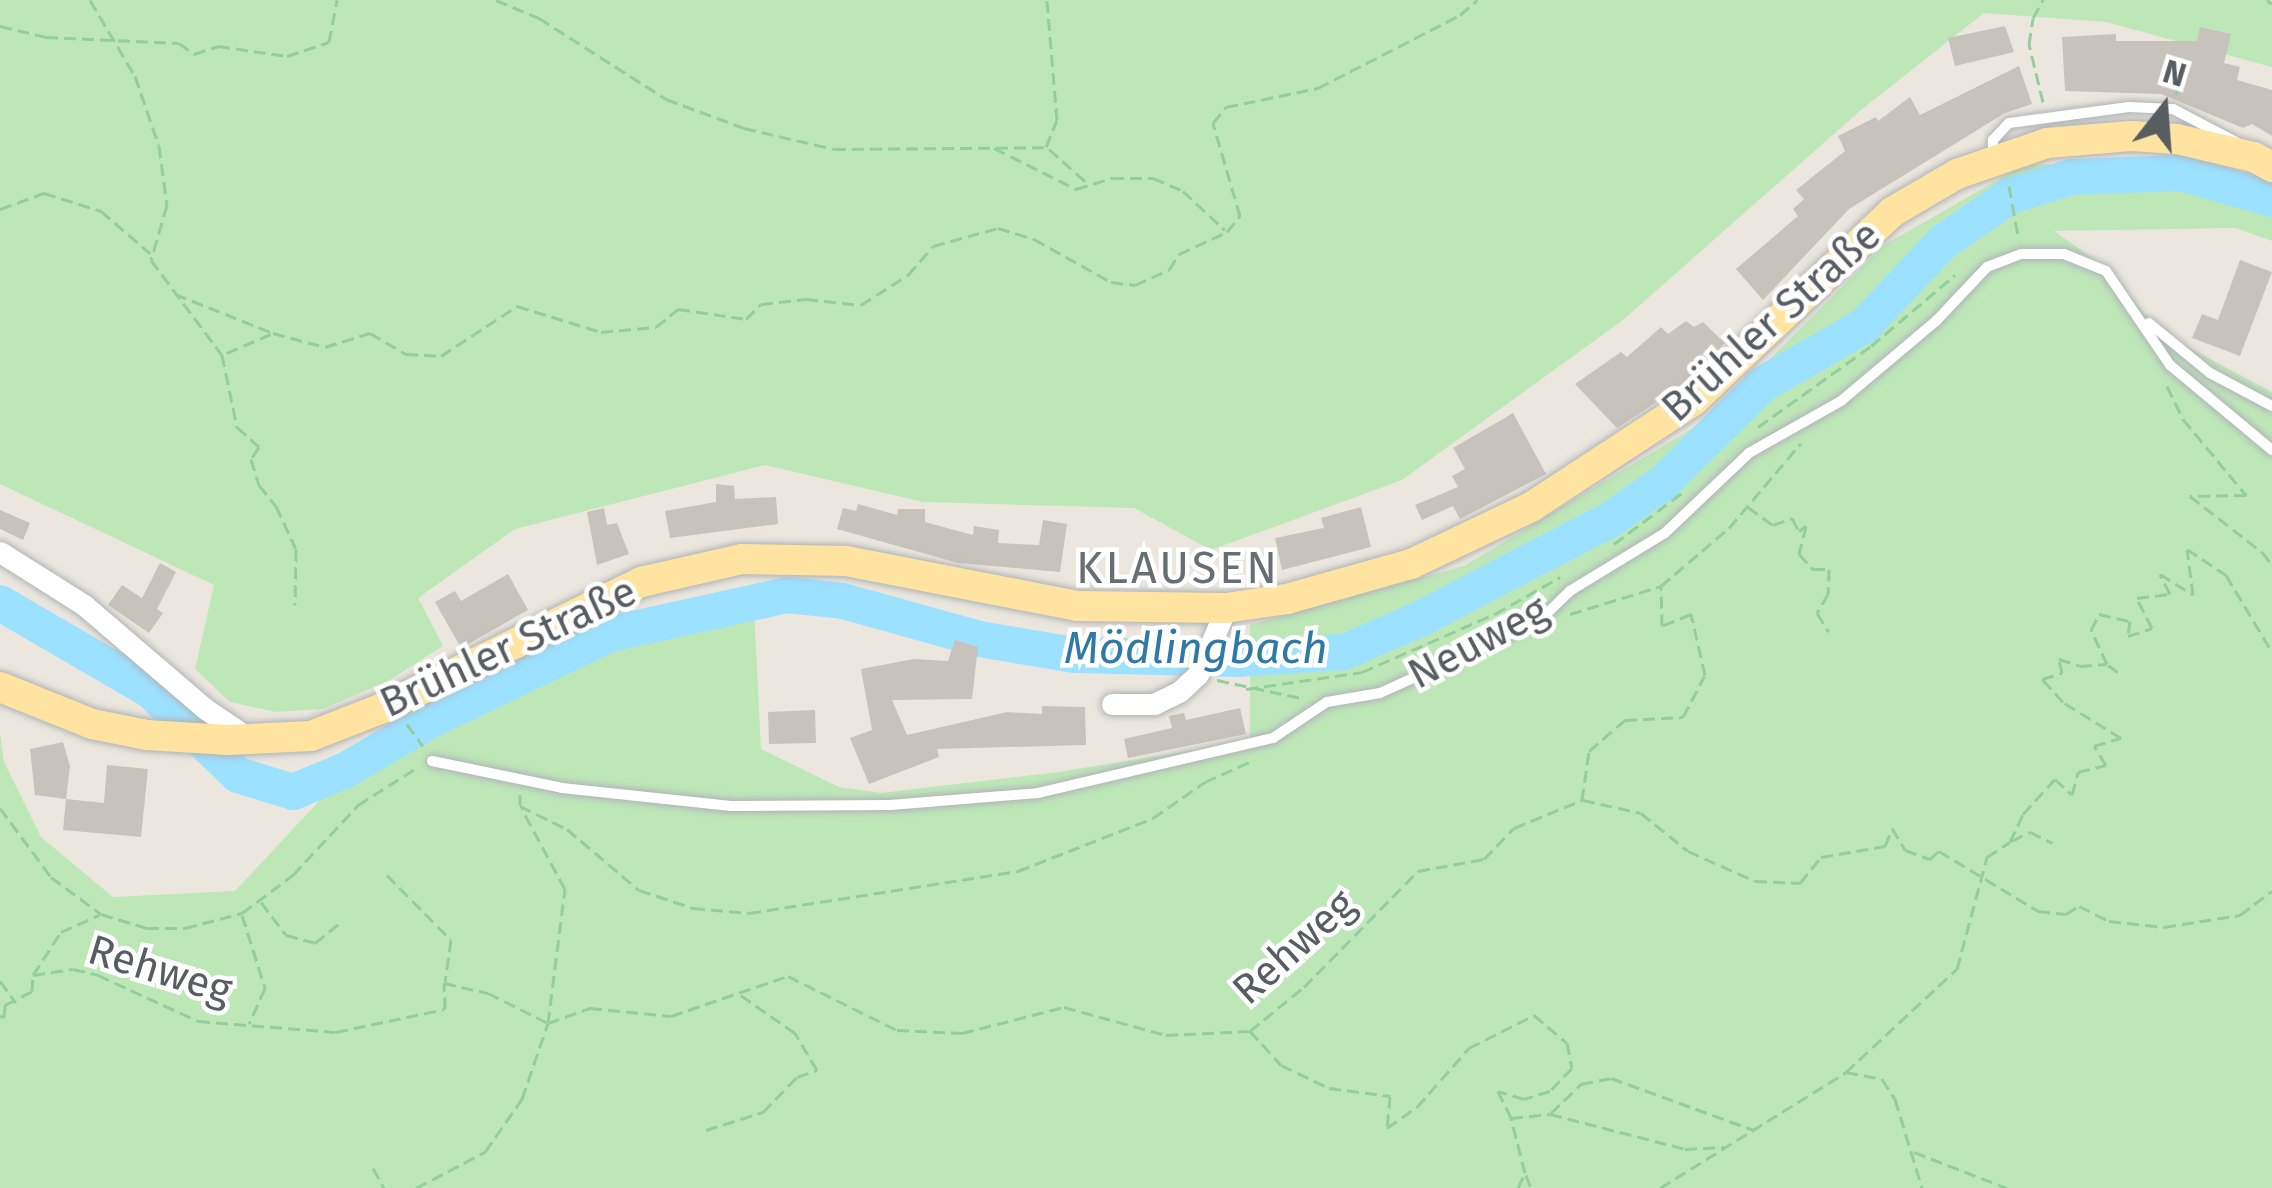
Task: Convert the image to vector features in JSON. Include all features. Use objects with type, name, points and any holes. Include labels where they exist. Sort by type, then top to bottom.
[{"type":"main road","name":"Brühler Straße","points":[[0,687],[92,724],[147,736],[311,736],[385,706],[641,582],[742,559],[846,561],[1078,606],[1226,608],[1287,599],[1411,564],[1532,507],[1693,401],[1892,212],[2047,143],[2131,136],[2177,139],[2263,162]]},
{"type":"street","points":[[0,552],[84,605],[239,739]]},
{"type":"street","points":[[1112,704],[1154,704],[1179,692],[1198,672],[1226,608]]},
{"type":"lane","points":[[2000,164],[1993,140],[2009,123],[2047,115],[2173,109],[2224,132],[2263,162]]},
{"type":"lane","points":[[2021,254],[2064,254],[2106,271],[2170,365],[2272,450]]},
{"type":"lane","name":"Neuweg","points":[[432,761],[521,780],[731,806],[890,805],[1038,793],[1273,738],[1327,702],[1380,693],[1539,621],[1570,591],[1675,525],[1749,453],[1840,401],[1936,321],[1987,267],[2021,254]]},
{"type":"lane","points":[[2141,317],[2210,373],[2272,406]]},
{"type":"path","points":[[90,0],[115,38],[159,146],[167,205],[150,253]]},
{"type":"path","points":[[0,26],[46,37],[179,43],[194,54],[218,46],[249,53],[306,53],[329,42],[337,0]]},
{"type":"path","points":[[496,0],[539,18],[666,99],[744,128],[834,149],[1046,147],[1088,184]]},
{"type":"path","points":[[1046,147],[1057,120],[1047,0]]},
{"type":"path","points":[[175,294],[272,333],[325,347],[370,333],[406,354],[441,356],[517,305],[601,332],[656,327],[678,309],[746,319],[761,304],[806,299],[861,304],[908,275],[933,246],[998,228],[1034,239],[1111,283],[1136,285],[1169,270],[1179,254],[1227,232],[1240,217],[1213,123],[1226,106],[1318,88],[1460,15],[1477,0]]},
{"type":"path","points":[[2043,0],[2033,18],[2030,60],[2047,115]]},
{"type":"path","points":[[2173,109],[2182,63]]},
{"type":"path","points":[[992,147],[1076,189],[1153,178],[1183,191],[1227,232]]},
{"type":"path","points":[[2000,164],[2021,254]]},
{"type":"path","points":[[0,209],[44,193],[101,211],[150,253],[222,355],[237,427],[259,447],[251,459],[259,484],[276,506],[296,549],[295,605]]},
{"type":"path","points":[[1753,431],[1809,395],[1964,268]]},
{"type":"path","points":[[222,355],[272,333]]},
{"type":"path","points":[[2170,365],[2161,374],[2183,419],[2246,495],[2190,496],[2272,566]]},
{"type":"path","points":[[1539,621],[1660,586],[1729,528],[1786,456],[1815,431]]},
{"type":"path","points":[[1602,552],[1695,482]]},
{"type":"path","points":[[1747,505],[1773,524],[1792,518],[1799,531],[1806,526],[1799,554],[1813,569],[1829,569],[1828,594],[1817,613],[1829,632]]},
{"type":"path","points":[[2122,675],[2107,664],[2091,630],[2099,614],[2130,621],[2128,636],[2152,628],[2138,598],[2170,595],[2160,574],[2193,595],[2187,549],[2226,575],[2272,652]]},
{"type":"path","points":[[1246,689],[1362,671],[1496,614],[1565,574]]},
{"type":"path","points":[[1660,586],[1662,626],[1691,614],[1705,675],[1683,717],[1625,720],[1589,752],[1582,800],[1641,813],[1688,850],[1755,880],[1800,883],[1821,857],[1885,846],[1892,828],[1905,850],[1930,859],[1939,851],[2038,911],[2066,914],[2079,906],[2091,908],[2109,922],[2130,926],[2200,923],[2240,915],[2272,891]]},
{"type":"path","points":[[2010,842],[2023,814],[2055,779],[2072,795],[2078,772],[2106,765],[2094,746],[2120,738],[2063,702],[2042,679],[2062,673],[2059,659],[2080,666],[2107,664]]},
{"type":"path","points":[[1198,672],[1246,689],[1327,702]]},
{"type":"path","points":[[401,716],[420,742]]},
{"type":"path","points":[[520,806],[567,829],[639,890],[693,908],[749,913],[1018,871],[1153,818],[1205,782],[1253,762],[1273,738]]},
{"type":"path","points":[[0,808],[51,877],[101,914],[147,928],[184,928],[242,913],[292,875],[358,805],[393,778],[432,761]]},
{"type":"path","points":[[416,1188],[485,1152],[522,1099],[548,1023],[565,889],[520,806],[521,780]]},
{"type":"path","name":"Rehweg","points":[[548,1023],[590,1008],[671,1016],[788,976],[897,1030],[962,1033],[1064,1007],[1166,1035],[1250,1031],[1304,987],[1418,871],[1484,859],[1514,828],[1582,800]]},
{"type":"path","points":[[1660,1188],[1758,1132],[1846,1072],[1957,970],[1987,856],[2030,832],[2053,843]]},
{"type":"path","points":[[387,874],[452,940],[444,983],[488,993],[548,1023]]},
{"type":"path","points":[[260,900],[286,935],[315,943],[340,923]]},
{"type":"path","points":[[242,913],[265,988],[248,1027]]},
{"type":"path","points":[[0,1016],[4,1017],[5,1005],[32,991],[33,975],[62,932],[101,914]]},
{"type":"path","name":"Rehweg","points":[[33,975],[74,969],[198,1021],[336,1031],[445,1009],[444,983]]},
{"type":"path","points":[[0,981],[16,1003]]},
{"type":"path","points":[[706,1130],[763,1112],[797,1077],[817,1070],[795,1033],[738,994]]},
{"type":"path","points":[[1250,1031],[1281,1066],[1329,1088],[1390,1096],[1387,1128],[1418,1107],[1469,1048],[1534,1015],[1567,1043],[1572,1068],[1550,1091],[1524,1099],[1498,1091],[1511,1118],[1531,1188]]},
{"type":"path","points":[[1846,1072],[1882,1079],[1922,1188]]},
{"type":"path","points":[[1550,1114],[1581,1084],[1611,1078],[1694,1104],[1758,1132]]},
{"type":"path","points":[[1511,1118],[1550,1114],[1685,1149],[1726,1147]]},
{"type":"path","points":[[1912,1152],[2007,1188]]},
{"type":"path","points":[[373,1168],[384,1188]]},
{"type":"path","points":[[1518,1188],[1525,1173]]},
{"type":"green space","points":[[0,0],[2272,0],[2272,67],[2106,22],[1984,13],[1861,110],[1623,320],[1402,480],[1211,550],[1134,508],[923,502],[765,465],[515,529],[418,598],[443,646],[388,681],[323,709],[276,712],[230,702],[195,669],[214,585],[0,484]]},
{"type":"green space","points":[[2130,162],[2272,190],[2272,241],[2235,228],[2054,231],[2109,270],[2144,313],[2184,345],[2272,392],[2272,1188],[0,1188],[0,732],[4,762],[41,837],[113,897],[235,891],[376,740],[621,621],[753,587],[761,749],[839,787],[881,793],[1058,772],[1250,741],[1250,625],[1464,566],[1713,416],[1884,245],[2024,165]]},
{"type":"building","points":[[2005,26],[2014,52],[1955,66],[1948,38]]},
{"type":"building","points":[[2200,27],[2231,34],[2224,63],[2240,67],[2237,80],[2272,90],[2272,136],[2252,124],[2243,128],[2161,94],[2065,91],[2062,37],[2116,34],[2116,41],[2197,41]]},
{"type":"building","points":[[2019,66],[2032,104],[2005,113],[1849,209],[1763,300],[1736,269],[1798,216],[1793,209],[1804,199],[1796,190],[1845,151],[1838,136],[1876,117],[1878,121],[1910,97],[1920,115]]},
{"type":"building","points":[[2240,260],[2272,272],[2240,356],[2192,338],[2202,314],[2218,320]]},
{"type":"building","points":[[1686,321],[1694,327],[1703,322],[1725,343],[1681,386],[1617,428],[1575,384],[1621,352],[1627,357],[1661,327],[1668,334]]},
{"type":"building","points":[[1513,413],[1546,474],[1460,519],[1453,506],[1422,520],[1415,505],[1458,487],[1452,476],[1465,469],[1453,448]]},
{"type":"building","points":[[716,484],[734,486],[735,499],[776,497],[778,524],[670,538],[665,511],[716,502]]},
{"type":"building","points":[[858,504],[897,515],[898,509],[925,509],[925,522],[973,535],[974,526],[999,530],[998,543],[1039,545],[1043,520],[1067,524],[1060,572],[958,563],[837,529],[843,508],[856,511]]},
{"type":"building","points":[[1361,507],[1371,547],[1282,570],[1275,538],[1324,528],[1321,518]]},
{"type":"building","points":[[604,508],[607,525],[617,523],[629,554],[597,565],[587,512]]},
{"type":"building","points":[[0,510],[30,523],[23,540],[0,529]]},
{"type":"building","points":[[160,563],[176,572],[157,609],[163,613],[149,633],[108,605],[122,585],[142,598]]},
{"type":"building","points":[[508,574],[528,610],[461,648],[435,602],[455,591],[461,601]]},
{"type":"building","points":[[955,640],[978,647],[972,699],[892,700],[907,735],[1007,712],[1042,714],[1042,706],[1085,707],[1086,745],[937,749],[939,757],[869,784],[850,738],[872,730],[861,669],[914,659],[948,661]]},
{"type":"building","points":[[1240,708],[1246,734],[1128,758],[1124,739],[1172,728],[1169,716],[1184,713],[1186,720]]},
{"type":"building","points":[[815,710],[816,743],[769,744],[768,712]]},
{"type":"building","points":[[63,742],[70,766],[66,799],[35,795],[30,749]]},
{"type":"building","points":[[107,765],[148,769],[141,837],[63,830],[66,799],[104,803]]},
{"type":"waterway","name":"Mödlingbach","points":[[0,603],[151,691],[238,775],[293,792],[346,770],[429,721],[610,634],[788,595],[843,601],[979,639],[1075,655],[1238,659],[1344,652],[1418,620],[1611,519],[1663,483],[1763,384],[1864,326],[1943,242],[2010,196],[2071,177],[2180,173],[2272,199]]},
{"type":"district","name":"KLAUSEN","points":[[1178,569]]}]
